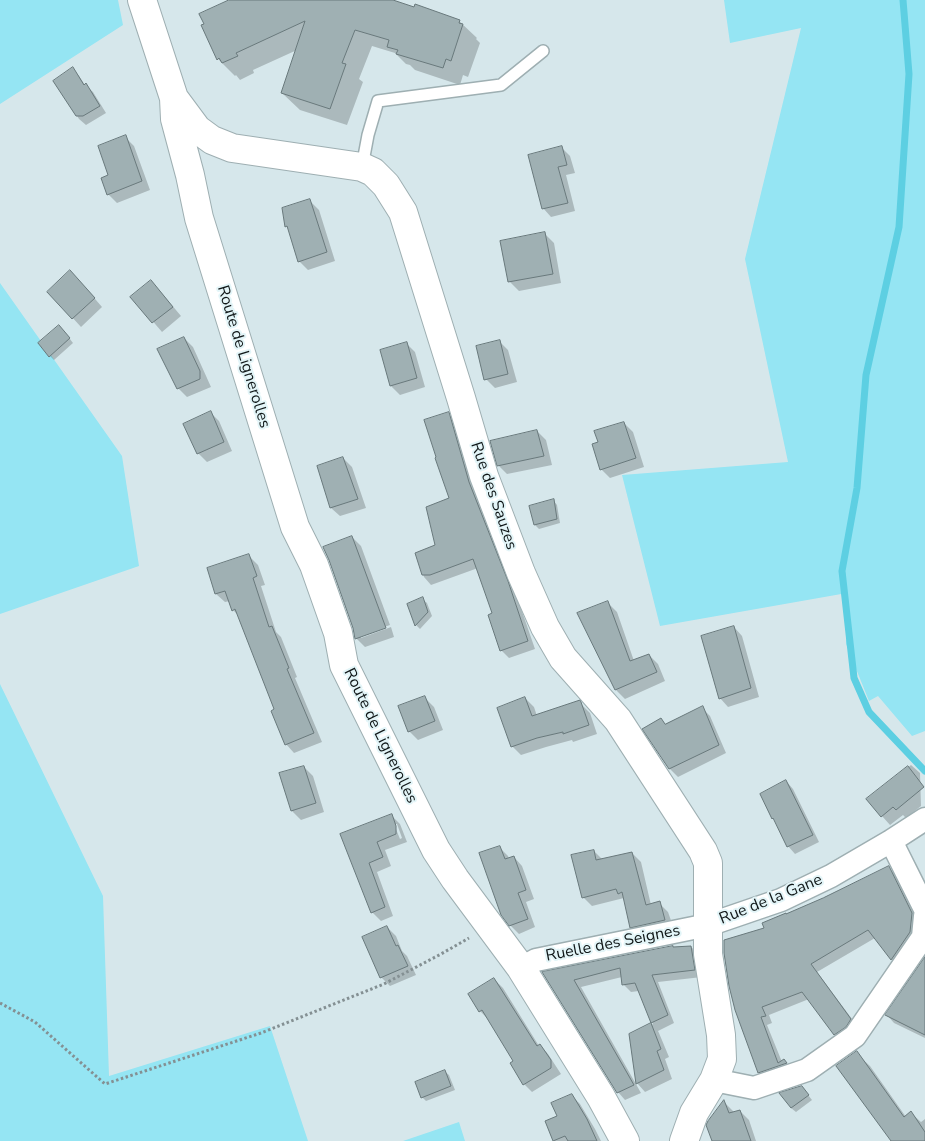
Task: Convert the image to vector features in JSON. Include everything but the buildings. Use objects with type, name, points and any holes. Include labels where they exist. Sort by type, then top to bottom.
[{"type":"street","points":[[142,0],[174,98],[197,129],[212,140],[232,148]]},
{"type":"street","name":"Route de Lignerolles","points":[[174,98],[175,119],[199,218],[295,526],[317,574],[338,633],[344,664],[436,850],[454,879],[521,968],[596,1089],[625,1141]]},
{"type":"street","points":[[190,175],[210,155],[232,148]]},
{"type":"street","name":"Rue des Sauzes","points":[[232,148],[362,166],[373,172],[386,185],[403,212],[484,476],[521,573],[545,627],[563,658],[618,720],[703,851],[708,863],[708,925]]},
{"type":"street","name":"Rue de la Gane","points":[[684,1141],[694,1113],[714,1080],[722,1059],[721,1035],[708,954],[708,925],[781,900],[832,876],[892,841],[925,819]]},
{"type":"street","points":[[892,841],[925,909]]},
{"type":"street","points":[[714,1080],[754,1088],[807,1070],[854,1036],[923,937],[925,916]]},
{"type":"street","name":"Ruelle des Seignes","points":[[521,968],[536,960],[708,925]]},
{"type":"lane","points":[[362,166],[378,102],[501,85],[543,51]]},
{"type":"path","points":[[0,1003],[35,1022],[106,1084],[261,1033],[384,984],[489,926]]},
{"type":"shaded area","points":[[0,0],[118,0],[123,25],[0,104]]},
{"type":"shaded area","points":[[724,0],[925,0],[925,731],[912,736],[878,696],[869,701],[846,644],[847,593],[660,626],[622,475],[788,462],[745,259],[801,28],[730,43]]},
{"type":"shaded area","points":[[0,283],[122,456],[139,566],[0,614]]},
{"type":"shaded area","points":[[0,684],[103,896],[109,1076],[270,1026],[308,1141],[0,1141]]},
{"type":"shaded area","points":[[459,1122],[465,1141],[403,1141]]},
{"type":"waterway","points":[[903,0],[909,74],[899,227],[866,375],[857,488],[842,571],[854,678],[869,712],[925,771]]}]
